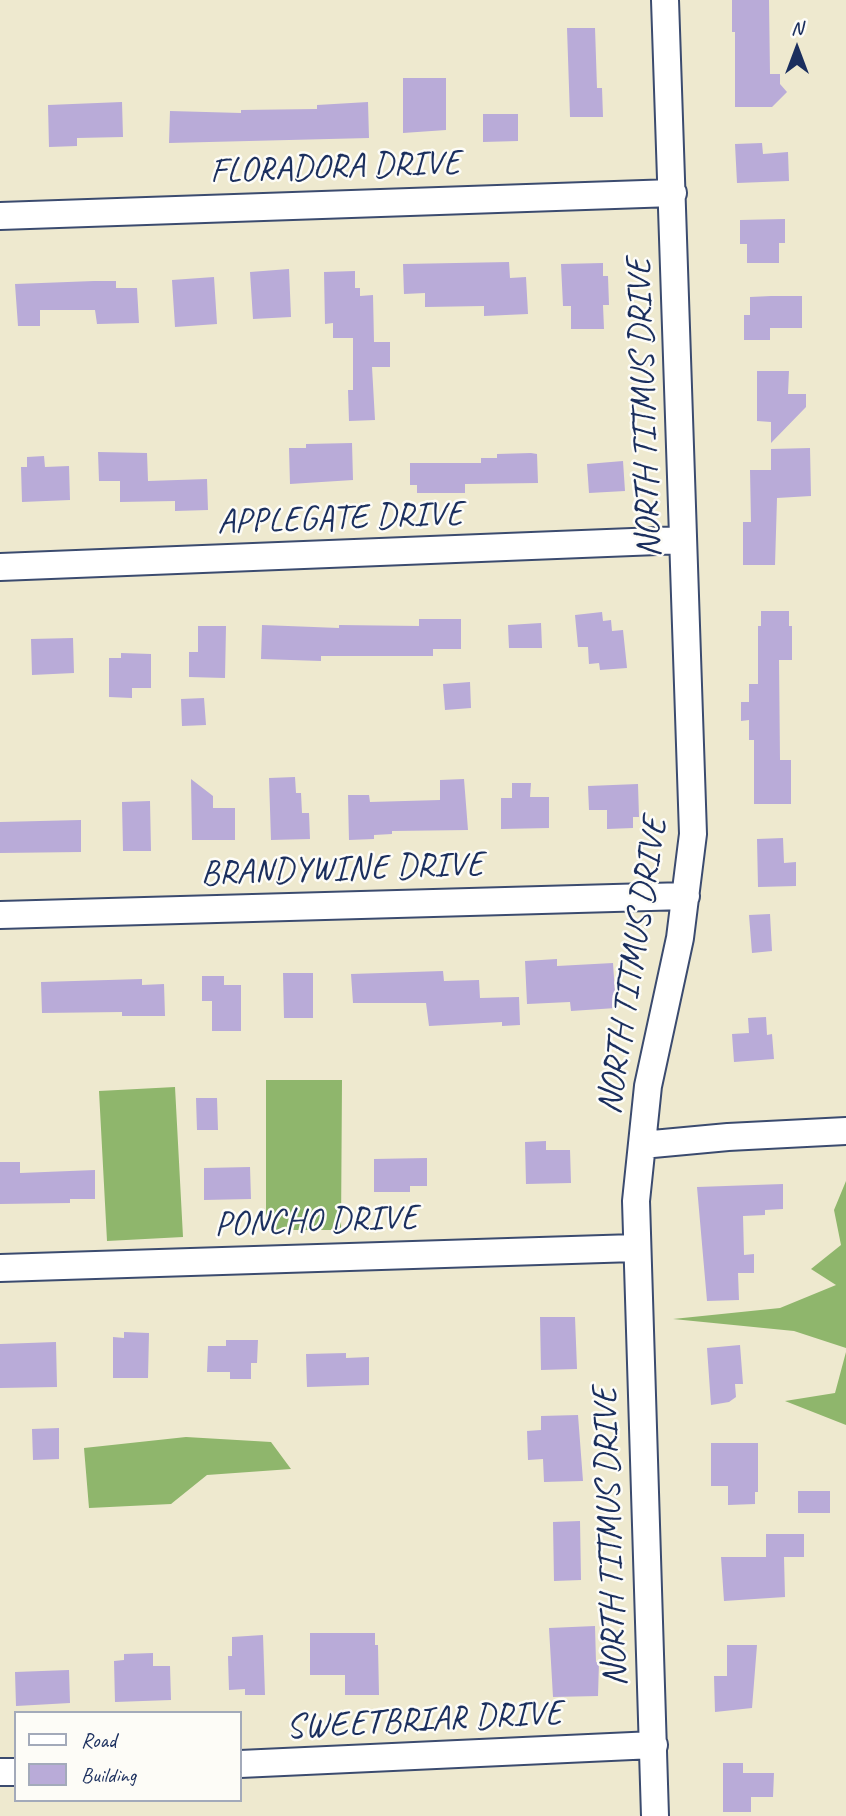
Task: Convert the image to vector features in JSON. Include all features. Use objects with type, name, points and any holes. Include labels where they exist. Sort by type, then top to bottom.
[{"type":"street","name":"NORTH TITMUS DRIVE","points":[[655,1816],[635,1248],[648,1086],[670,994],[693,834],[665,0]]},
{"type":"street","name":"FLORADORA DRIVE","points":[[0,216],[673,193]]},
{"type":"street","name":"APPLEGATE DRIVE","points":[[0,567],[684,540]]},
{"type":"street","name":"BRANDYWINE DRIVE","points":[[0,915],[686,896]]},
{"type":"street","points":[[642,1145],[728,1136],[846,1131]]},
{"type":"street","name":"PONCHO DRIVE","points":[[0,1268],[635,1248]]},
{"type":"street","name":"SWEETBRIAR DRIVE","points":[[242,1764],[654,1745]]},
{"type":"green space","points":[[266,1080],[342,1080],[341,1230],[266,1230]]},
{"type":"green space","points":[[175,1087],[183,1237],[107,1241],[99,1091]]},
{"type":"green space","points":[[846,1181],[846,1348],[794,1331],[673,1319],[780,1308],[836,1285],[811,1269],[841,1245],[834,1210]]},
{"type":"green space","points":[[846,1352],[846,1425],[785,1401],[835,1393]]},
{"type":"green space","points":[[186,1437],[271,1442],[291,1469],[207,1475],[171,1504],[89,1508],[84,1448]]},
{"type":"building","points":[[732,0],[769,0],[770,74],[780,74],[780,84],[787,92],[772,107],[735,107],[735,32],[732,32]]},
{"type":"building","points":[[567,28],[595,28],[597,88],[602,88],[603,117],[570,117]]},
{"type":"building","points":[[403,78],[446,78],[446,130],[403,133]]},
{"type":"building","points":[[122,102],[123,137],[77,138],[77,146],[49,147],[48,105]]},
{"type":"building","points":[[368,102],[369,138],[169,143],[170,111],[241,113],[241,110],[317,109],[317,105]]},
{"type":"building","points":[[483,114],[518,114],[518,141],[483,142]]},
{"type":"building","points":[[762,143],[763,154],[788,152],[789,181],[737,183],[735,144]]},
{"type":"building","points":[[785,219],[785,243],[779,243],[779,263],[747,263],[747,244],[740,244],[740,220]]},
{"type":"building","points":[[509,262],[510,278],[526,277],[528,314],[484,316],[484,306],[425,307],[425,293],[404,294],[403,264]]},
{"type":"building","points":[[603,263],[603,276],[608,276],[609,305],[603,305],[604,329],[571,329],[571,306],[563,306],[561,264]]},
{"type":"building","points":[[289,269],[291,317],[253,319],[250,272]]},
{"type":"building","points":[[355,271],[355,288],[360,288],[360,296],[373,295],[374,342],[390,342],[390,367],[372,367],[375,420],[349,421],[348,390],[353,390],[353,338],[333,338],[333,323],[325,324],[324,272]]},
{"type":"building","points":[[214,277],[217,324],[175,327],[172,280]]},
{"type":"building","points":[[116,281],[116,288],[137,288],[139,323],[97,324],[95,310],[40,310],[40,326],[18,326],[15,284]]},
{"type":"building","points":[[802,296],[802,328],[770,328],[770,340],[744,340],[744,315],[750,315],[750,297]]},
{"type":"building","points":[[757,371],[789,371],[788,394],[806,394],[806,407],[771,443],[771,422],[757,421]]},
{"type":"building","points":[[352,443],[353,480],[290,484],[289,448],[306,448],[306,444]]},
{"type":"building","points":[[810,448],[811,496],[777,498],[775,565],[743,565],[743,522],[751,522],[750,470],[771,470],[771,449]]},
{"type":"building","points":[[98,452],[147,453],[148,481],[207,479],[208,510],[175,511],[175,501],[120,502],[120,481],[99,481]]},
{"type":"building","points":[[497,454],[537,454],[538,483],[465,484],[465,493],[417,493],[417,485],[410,485],[410,463],[481,463],[481,458],[497,458]]},
{"type":"building","points":[[44,456],[45,467],[69,466],[70,500],[22,502],[21,467],[27,467],[27,457]]},
{"type":"building","points":[[623,461],[625,491],[589,493],[587,464]]},
{"type":"building","points":[[761,611],[789,611],[789,626],[792,626],[792,660],[779,660],[780,760],[791,760],[791,804],[754,804],[754,740],[749,740],[749,720],[741,721],[741,702],[749,702],[749,684],[758,684],[758,626],[761,626]]},
{"type":"building","points":[[602,612],[603,621],[611,620],[612,631],[623,630],[627,668],[600,670],[599,663],[589,664],[588,647],[578,647],[575,615]]},
{"type":"building","points":[[419,619],[461,619],[461,649],[433,649],[433,656],[321,656],[321,661],[261,659],[262,625],[339,628],[339,625],[419,626]]},
{"type":"building","points":[[541,623],[542,648],[509,648],[508,625]]},
{"type":"building","points":[[198,626],[226,626],[225,678],[189,677],[189,652],[198,652]]},
{"type":"building","points":[[73,638],[74,673],[32,675],[31,639]]},
{"type":"building","points":[[121,653],[151,654],[151,688],[132,688],[132,698],[109,697],[109,658],[121,658]]},
{"type":"building","points":[[470,682],[471,708],[445,710],[443,684]]},
{"type":"building","points":[[204,698],[206,725],[182,726],[181,699]]},
{"type":"building","points":[[295,777],[296,793],[301,793],[302,813],[309,813],[310,839],[271,840],[269,778]]},
{"type":"building","points":[[191,779],[213,796],[213,808],[235,808],[235,840],[192,840]]},
{"type":"building","points":[[464,779],[468,830],[392,831],[392,834],[374,835],[374,839],[349,840],[348,795],[369,795],[370,802],[440,800],[440,780]]},
{"type":"building","points":[[512,783],[531,783],[530,797],[549,797],[549,828],[501,829],[501,798],[512,798]]},
{"type":"building","points":[[638,784],[639,817],[633,817],[633,828],[607,829],[607,810],[589,810],[588,786]]},
{"type":"building","points":[[150,801],[151,851],[123,851],[122,802]]},
{"type":"building","points":[[81,820],[81,852],[0,853],[0,822]]},
{"type":"building","points":[[783,838],[784,863],[796,862],[796,886],[758,887],[757,839]]},
{"type":"building","points":[[770,914],[772,951],[752,953],[749,915]]},
{"type":"building","points":[[557,959],[557,966],[613,963],[616,1008],[571,1011],[570,1002],[527,1004],[525,961]]},
{"type":"building","points":[[443,971],[444,981],[479,980],[480,998],[519,997],[520,1025],[502,1026],[502,1022],[429,1026],[426,1003],[353,1003],[351,974]]},
{"type":"building","points":[[283,973],[313,973],[313,1018],[284,1018]]},
{"type":"building","points":[[202,976],[224,976],[224,985],[241,985],[241,1031],[212,1031],[212,1001],[202,1001]]},
{"type":"building","points":[[142,979],[142,985],[164,984],[165,1016],[122,1016],[122,1012],[42,1013],[41,982]]},
{"type":"building","points":[[766,1017],[767,1035],[772,1034],[774,1059],[734,1062],[732,1034],[749,1033],[748,1018]]},
{"type":"building","points":[[196,1098],[217,1098],[218,1130],[197,1130]]},
{"type":"building","points":[[546,1141],[546,1150],[570,1150],[571,1183],[526,1184],[525,1142]]},
{"type":"building","points":[[427,1158],[427,1186],[410,1186],[410,1192],[374,1192],[374,1159]]},
{"type":"building","points":[[0,1162],[20,1162],[20,1173],[95,1170],[95,1199],[70,1199],[70,1203],[0,1204]]},
{"type":"building","points":[[250,1167],[251,1199],[204,1200],[204,1168]]},
{"type":"building","points":[[783,1184],[783,1209],[765,1210],[765,1215],[743,1216],[744,1255],[754,1254],[754,1273],[738,1273],[739,1300],[707,1301],[697,1187]]},
{"type":"building","points":[[540,1317],[575,1317],[577,1369],[541,1370]]},
{"type":"building","points":[[124,1332],[149,1333],[148,1378],[113,1378],[113,1337],[124,1338]]},
{"type":"building","points":[[226,1340],[258,1340],[257,1363],[251,1363],[251,1379],[230,1379],[230,1372],[207,1372],[208,1346],[226,1346]]},
{"type":"building","points":[[56,1342],[57,1387],[0,1388],[0,1344]]},
{"type":"building","points":[[740,1345],[743,1384],[735,1384],[736,1397],[729,1402],[711,1405],[707,1348]]},
{"type":"building","points":[[346,1353],[346,1358],[369,1357],[369,1385],[307,1387],[306,1354]]},
{"type":"building","points":[[578,1415],[583,1481],[544,1482],[543,1459],[528,1460],[527,1431],[541,1430],[541,1416]]},
{"type":"building","points":[[59,1428],[59,1459],[33,1460],[32,1429]]},
{"type":"building","points":[[711,1443],[758,1443],[758,1492],[755,1492],[755,1504],[728,1505],[728,1486],[711,1486]]},
{"type":"building","points":[[798,1491],[830,1491],[830,1513],[798,1513]]},
{"type":"building","points":[[580,1521],[581,1580],[554,1581],[553,1522]]},
{"type":"building","points":[[766,1534],[804,1534],[804,1557],[784,1557],[785,1597],[724,1601],[721,1557],[766,1557]]},
{"type":"building","points":[[595,1626],[596,1662],[599,1662],[598,1696],[553,1697],[549,1628]]},
{"type":"building","points":[[310,1633],[375,1633],[375,1645],[378,1645],[379,1695],[345,1695],[345,1675],[310,1675]]},
{"type":"building","points":[[263,1635],[265,1695],[245,1695],[245,1689],[229,1690],[228,1656],[232,1656],[232,1637]]},
{"type":"building","points":[[727,1645],[757,1645],[752,1708],[715,1712],[714,1676],[727,1676]]},
{"type":"building","points":[[153,1653],[153,1666],[170,1666],[171,1700],[115,1702],[114,1661],[124,1660],[124,1654]]},
{"type":"building","points":[[69,1670],[70,1703],[16,1706],[15,1672]]},
{"type":"building","points":[[723,1763],[743,1763],[743,1773],[774,1773],[773,1797],[751,1797],[751,1812],[723,1812]]}]
